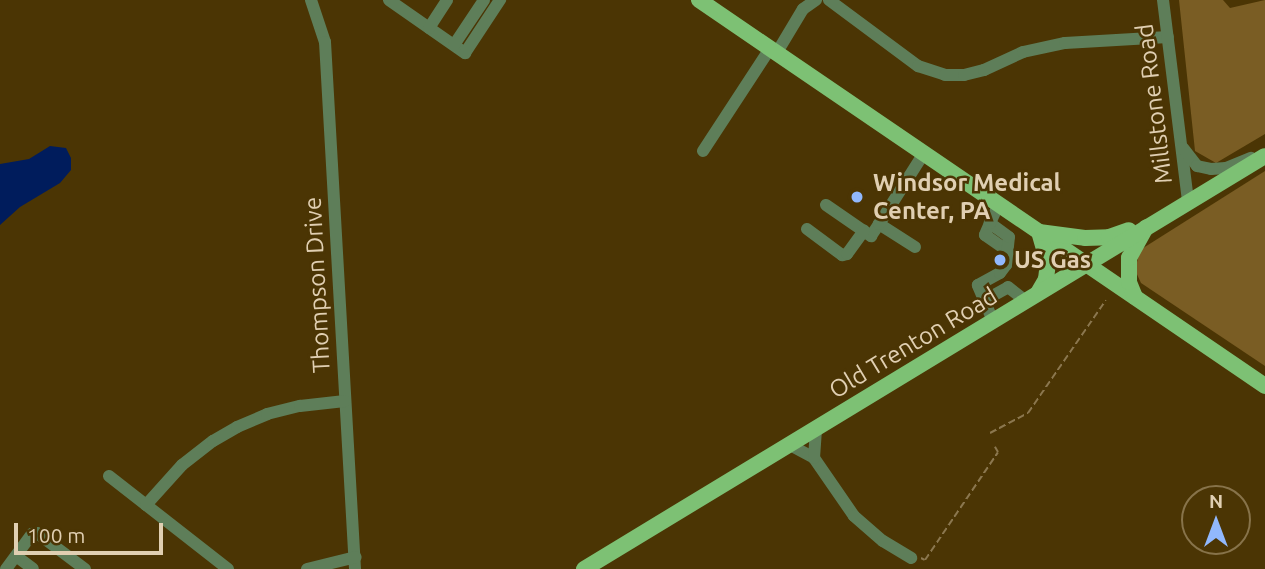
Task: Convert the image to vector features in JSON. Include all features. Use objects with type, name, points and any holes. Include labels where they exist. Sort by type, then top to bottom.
[{"type":"main road","points":[[699,0],[1265,386]]},
{"type":"main road","name":"Old Trenton Road","points":[[584,569],[1088,266],[1147,225],[1265,154]]},
{"type":"main road","points":[[1040,232],[1085,238],[1109,237],[1147,225]]},
{"type":"main road","points":[[1135,297],[1129,282],[1129,258],[1147,225]]},
{"type":"main road","points":[[1031,298],[1046,279],[1048,263],[1040,232]]},
{"type":"street","name":"Thompson Drive","points":[[311,0],[325,42],[356,563]]},
{"type":"street","points":[[389,0],[465,52],[500,0]]},
{"type":"street","points":[[429,28],[447,0]]},
{"type":"street","points":[[454,45],[484,0]]},
{"type":"street","points":[[703,151],[803,9],[816,0]]},
{"type":"street","points":[[829,0],[918,66],[945,75],[984,70],[1023,52],[1065,43],[1168,37]]},
{"type":"street","name":"Millstone Road","points":[[1163,0],[1188,202]]},
{"type":"street","points":[[1180,142],[1186,155],[1197,166],[1211,169],[1226,168],[1265,154]]},
{"type":"street","points":[[826,205],[871,236],[923,153]]},
{"type":"street","points":[[999,204],[985,235],[1009,252]]},
{"type":"street","points":[[993,321],[978,285],[1000,272],[1006,265],[1009,237],[1024,221]]},
{"type":"street","points":[[990,223],[1009,237]]},
{"type":"street","points":[[880,224],[915,247]]},
{"type":"street","points":[[807,229],[842,255],[847,254],[864,231]]},
{"type":"street","points":[[1000,272],[1008,287],[1031,298]]},
{"type":"street","points":[[985,300],[1008,287]]},
{"type":"street","points":[[146,505],[182,465],[237,426],[267,414],[300,406],[345,401]]},
{"type":"street","points":[[814,458],[816,429]]},
{"type":"street","points":[[790,445],[814,458],[854,516],[883,541],[913,561]]},
{"type":"street","points":[[109,476],[228,569]]},
{"type":"street","points":[[6,569],[32,534],[37,533],[85,569]]},
{"type":"street","points":[[16,556],[33,569]]},
{"type":"street","points":[[307,569],[356,563]]},
{"type":"path","points":[[990,433],[1028,413],[1106,300]]},
{"type":"path","points":[[913,561],[921,558],[925,560],[998,452],[995,447]]},
{"type":"shaded area","points":[[1179,0],[1223,0],[1230,8],[1265,0],[1265,134],[1216,163],[1195,151]]},
{"type":"shaded area","points":[[50,146],[66,148],[71,158],[71,170],[60,183],[20,207],[0,225],[0,164],[29,159]]},
{"type":"shaded area","points":[[1265,171],[1265,366],[1141,283],[1135,270],[1140,250]]},
{"type":"place","name":"Windsor Medical Center, PA","points":[[857,197]]},
{"type":"place","name":"US Gas","points":[[1000,260]]}]
